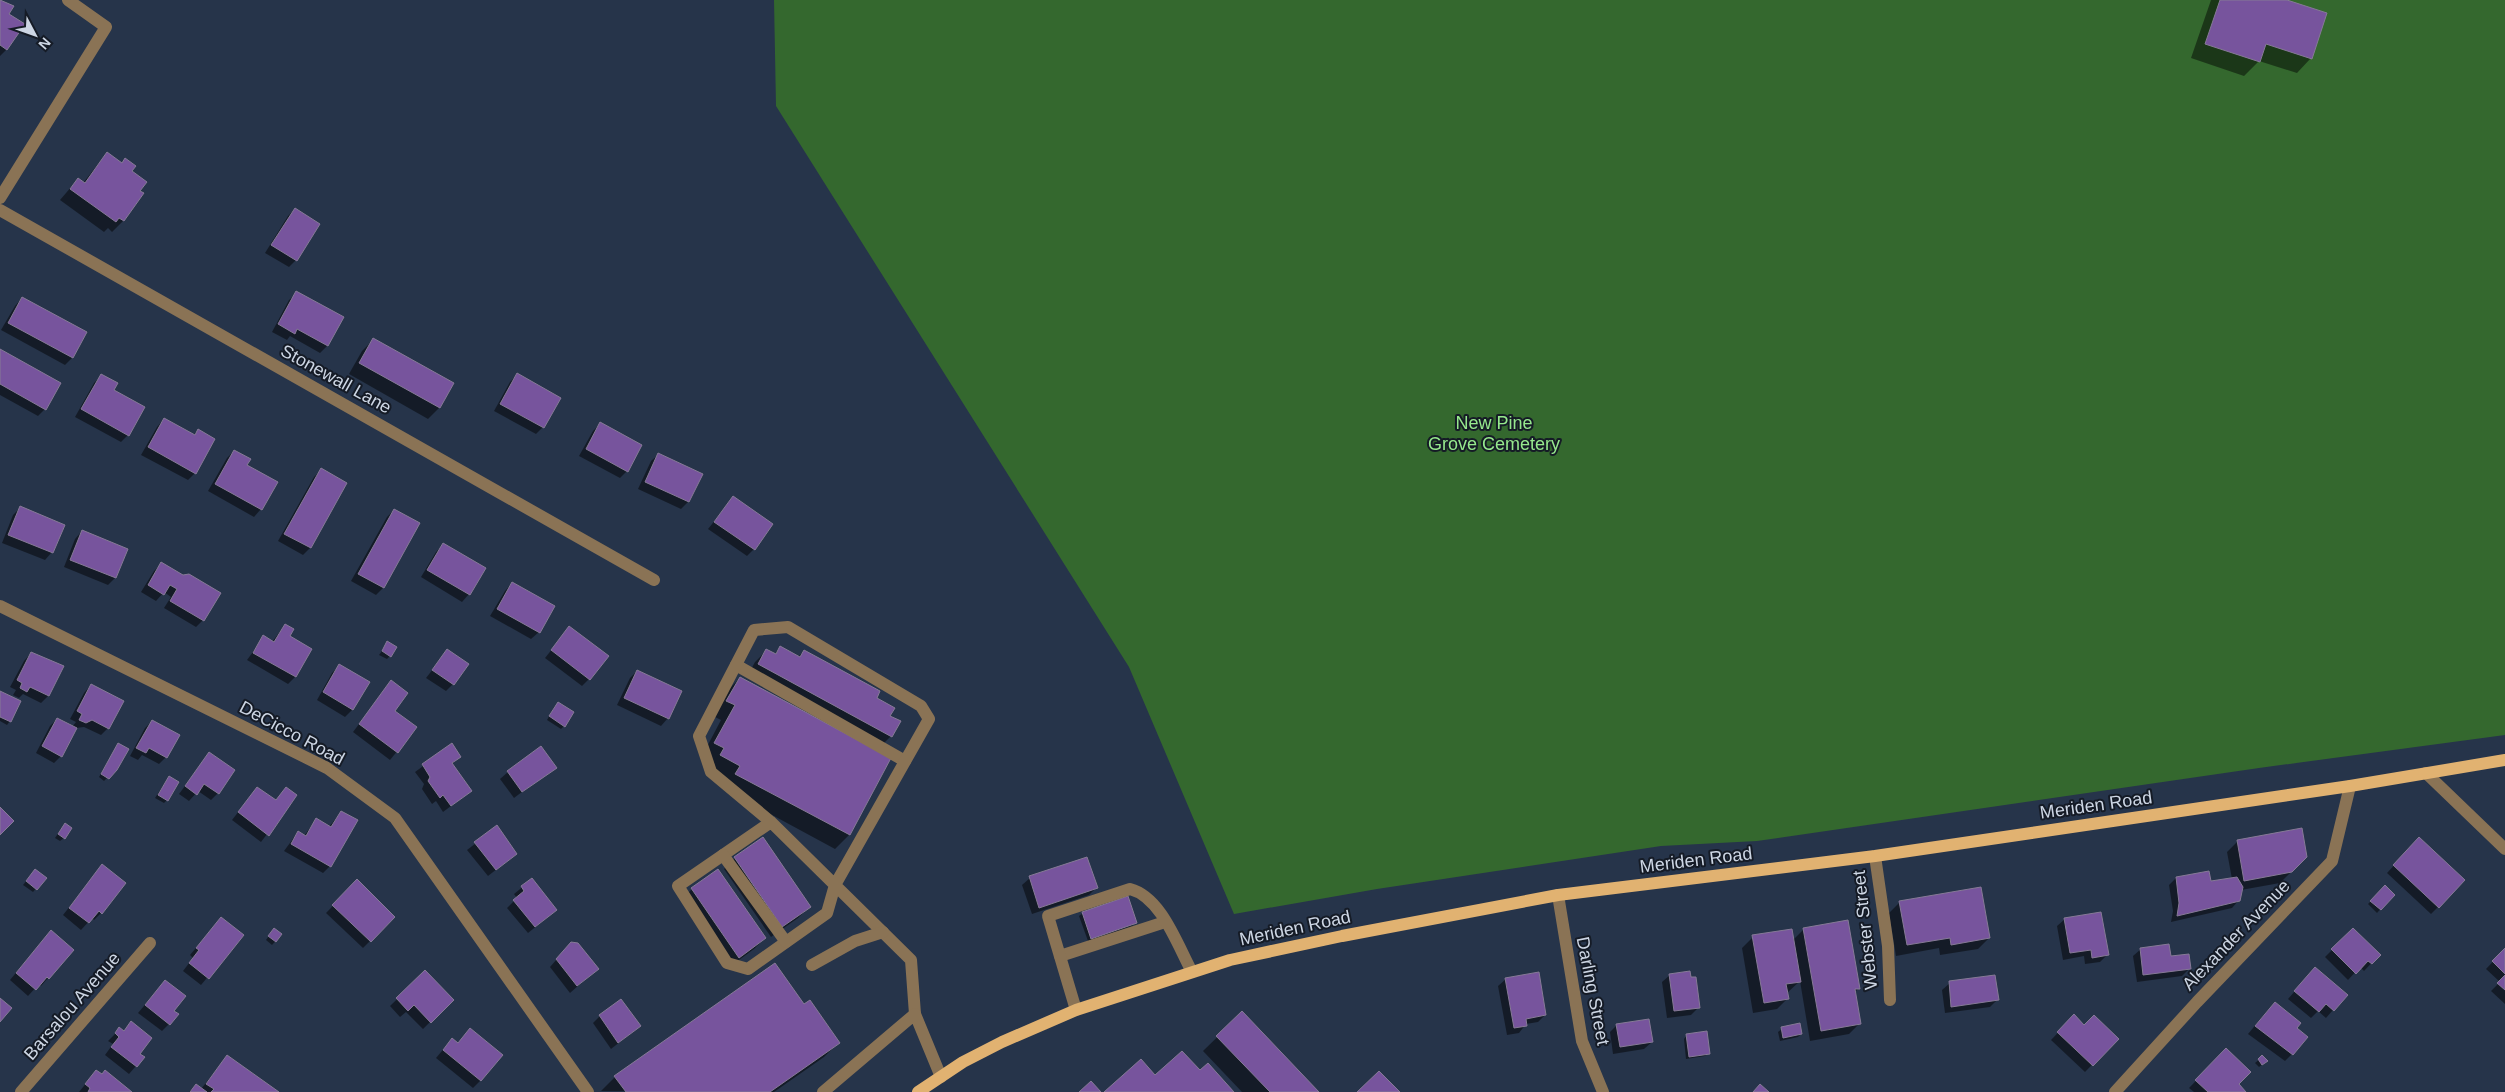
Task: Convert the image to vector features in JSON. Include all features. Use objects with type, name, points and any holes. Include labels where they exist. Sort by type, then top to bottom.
[{"type":"main road","name":"Meriden Road","points":[[918,1092],[962,1062],[1002,1042],[1076,1010],[1230,960],[1342,936],[1558,895],[1875,856],[2350,786],[2505,760]]},
{"type":"street","points":[[0,198],[106,26],[68,0]]},
{"type":"street","name":"Stonewall Lane","points":[[0,210],[654,580]]},
{"type":"street","name":"DeCicco Road","points":[[0,606],[327,768],[395,818],[588,1092]]},
{"type":"street","points":[[771,822],[678,886],[727,964],[748,969],[827,913],[836,885],[930,719],[921,706],[788,627],[754,630],[699,736],[711,772],[771,822],[836,885],[912,960],[915,1014],[941,1077]]},
{"type":"street","points":[[736,665],[905,761]]},
{"type":"street","points":[[2426,773],[2505,849]]},
{"type":"street","name":"Alexander Avenue","points":[[2115,1092],[2197,1002],[2332,861],[2350,786]]},
{"type":"street","points":[[724,855],[786,942]]},
{"type":"street","name":"Webster Street","points":[[1875,856],[1888,946],[1890,1000]]},
{"type":"street","points":[[1076,1010],[1048,916],[1130,889],[1141,892],[1150,900],[1165,922],[1192,972]]},
{"type":"street","name":"Darling Street","points":[[1558,895],[1582,1041],[1603,1092]]},
{"type":"street","points":[[1060,956],[1165,922]]},
{"type":"street","points":[[812,965],[855,940],[883,932]]},
{"type":"street","name":"Barsalou Avenue","points":[[21,1092],[150,943]]},
{"type":"street","points":[[823,1092],[915,1014]]},
{"type":"green space","name":"New Pine Grove Cemetery","points":[[774,0],[2505,0],[2505,735],[2259,768],[1757,841],[1661,846],[1377,889],[1234,914],[1129,667],[776,106]]},
{"type":"building","points":[[0,0],[14,6],[9,14],[25,24],[7,50],[0,45]]},
{"type":"building","points":[[2220,0],[2287,0],[2327,13],[2312,59],[2266,44],[2260,62],[2205,44]]},
{"type":"building","points":[[107,152],[122,163],[125,158],[136,166],[132,171],[147,182],[140,191],[144,193],[124,221],[119,218],[116,222],[70,189],[78,178],[85,183]]},
{"type":"building","points":[[295,208],[320,224],[297,261],[271,245]]},
{"type":"building","points":[[296,291],[344,317],[328,346],[297,329],[295,334],[278,324]]},
{"type":"building","points":[[22,297],[87,332],[73,358],[8,323]]},
{"type":"building","points":[[373,338],[454,383],[440,408],[359,363]]},
{"type":"building","points":[[0,349],[61,383],[46,410],[0,384]]},
{"type":"building","points":[[517,373],[561,398],[544,428],[500,404]]},
{"type":"building","points":[[101,374],[118,383],[114,390],[145,407],[129,436],[81,409]]},
{"type":"building","points":[[164,418],[195,435],[198,429],[215,439],[196,474],[148,447]]},
{"type":"building","points":[[600,422],[642,445],[628,472],[586,449]]},
{"type":"building","points":[[234,450],[251,459],[247,465],[278,482],[262,510],[215,484]]},
{"type":"building","points":[[658,453],[703,474],[689,502],[645,482]]},
{"type":"building","points":[[321,468],[347,483],[311,548],[284,534]]},
{"type":"building","points":[[733,496],[773,524],[755,550],[714,522]]},
{"type":"building","points":[[20,506],[65,525],[53,553],[8,535]]},
{"type":"building","points":[[394,509],[420,523],[384,588],[358,574]]},
{"type":"building","points":[[82,530],[128,549],[116,578],[70,560]]},
{"type":"building","points":[[443,543],[486,568],[470,595],[427,570]]},
{"type":"building","points":[[161,562],[183,575],[189,574],[221,593],[204,621],[170,601],[177,589],[170,585],[164,595],[148,585]]},
{"type":"building","points":[[512,582],[555,606],[540,633],[497,609]]},
{"type":"building","points":[[285,624],[294,629],[290,636],[312,649],[296,677],[253,653],[263,635],[274,642]]},
{"type":"building","points":[[569,626],[609,656],[590,680],[551,650]]},
{"type":"building","points":[[387,641],[397,647],[391,657],[382,651]]},
{"type":"building","points":[[780,646],[800,657],[804,650],[880,691],[877,698],[895,708],[890,716],[901,721],[892,737],[758,664],[766,649],[776,654]]},
{"type":"building","points":[[447,649],[469,664],[454,685],[432,670]]},
{"type":"building","points":[[31,652],[64,666],[49,696],[30,687],[27,692],[20,688],[22,683],[17,680]]},
{"type":"building","points":[[339,664],[370,682],[353,710],[323,692]]},
{"type":"building","points":[[637,670],[682,691],[669,719],[624,698]]},
{"type":"building","points":[[740,677],[891,758],[850,835],[735,774],[740,766],[720,755],[724,748],[714,743],[735,705],[726,701]]},
{"type":"building","points":[[391,680],[408,693],[395,711],[417,727],[398,753],[359,724]]},
{"type":"building","points":[[91,684],[124,701],[109,729],[92,720],[86,723],[79,720],[82,714],[77,711]]},
{"type":"building","points":[[0,691],[21,701],[11,722],[0,717]]},
{"type":"building","points":[[558,702],[574,712],[565,727],[549,716]]},
{"type":"building","points":[[57,718],[77,728],[62,757],[42,746]]},
{"type":"building","points":[[152,720],[180,735],[167,758],[149,748],[146,753],[136,748]]},
{"type":"building","points":[[118,743],[129,749],[117,770],[109,779],[101,774]]},
{"type":"building","points":[[452,743],[461,757],[452,763],[472,791],[451,806],[443,795],[440,798],[428,781],[430,777],[422,764]]},
{"type":"building","points":[[541,746],[557,768],[522,792],[507,771]]},
{"type":"building","points":[[209,752],[235,770],[219,794],[204,784],[197,795],[185,786]]},
{"type":"building","points":[[169,776],[179,782],[168,801],[158,795]]},
{"type":"building","points":[[257,787],[276,800],[286,787],[297,795],[269,836],[238,812]]},
{"type":"building","points":[[0,807],[14,821],[0,835]]},
{"type":"building","points":[[341,811],[358,820],[331,867],[291,844],[298,831],[306,836],[316,818],[331,827]]},
{"type":"building","points":[[65,823],[72,828],[65,839],[58,834]]},
{"type":"building","points":[[497,825],[517,854],[496,870],[474,842]]},
{"type":"building","points":[[2302,828],[2307,857],[2292,872],[2244,881],[2237,840]]},
{"type":"building","points":[[763,837],[811,907],[782,927],[734,857]]},
{"type":"building","points":[[2419,837],[2465,880],[2439,908],[2393,865]]},
{"type":"building","points":[[1087,857],[1098,888],[1039,908],[1029,876]]},
{"type":"building","points":[[102,864],[126,883],[102,914],[99,911],[89,923],[69,908]]},
{"type":"building","points":[[35,869],[47,878],[37,890],[26,881]]},
{"type":"building","points":[[718,869],[766,938],[739,958],[691,888]]},
{"type":"building","points":[[2209,871],[2211,881],[2237,877],[2243,887],[2240,901],[2177,916],[2179,903],[2176,877]]},
{"type":"building","points":[[532,878],[557,910],[535,927],[513,900],[524,891],[521,886]]},
{"type":"building","points":[[357,879],[395,917],[371,942],[332,905]]},
{"type":"building","points":[[2385,885],[2395,895],[2381,910],[2370,901]]},
{"type":"building","points":[[1981,887],[1990,938],[1951,945],[1950,938],[1907,945],[1899,901]]},
{"type":"building","points":[[1128,896],[1137,923],[1091,939],[1082,912]]},
{"type":"building","points":[[2101,912],[2109,955],[2092,958],[2091,950],[2070,953],[2064,918]]},
{"type":"building","points":[[221,917],[244,935],[209,979],[189,963],[199,950],[196,948]]},
{"type":"building","points":[[1848,920],[1860,989],[1855,989],[1861,1024],[1821,1031],[1803,928]]},
{"type":"building","points":[[274,928],[282,934],[276,942],[268,936]]},
{"type":"building","points":[[2353,928],[2381,955],[2372,964],[2368,961],[2356,974],[2331,949]]},
{"type":"building","points":[[1792,929],[1801,982],[1786,984],[1789,999],[1764,1003],[1752,935]]},
{"type":"building","points":[[51,930],[74,950],[49,979],[47,977],[36,990],[16,973]]},
{"type":"building","points":[[571,942],[578,943],[599,969],[577,986],[556,959]]},
{"type":"building","points":[[2169,944],[2171,956],[2189,954],[2191,969],[2143,975],[2140,948]]},
{"type":"building","points":[[2505,948],[2505,974],[2492,961]]},
{"type":"building","points":[[775,963],[804,1004],[810,1000],[840,1043],[770,1092],[626,1092],[614,1076]]},
{"type":"building","points":[[2315,967],[2348,995],[2334,1011],[2326,1004],[2319,1012],[2294,991]]},
{"type":"building","points":[[425,970],[454,1000],[431,1023],[414,1005],[408,1011],[396,998]]},
{"type":"building","points":[[1690,971],[1691,977],[1696,977],[1700,1008],[1674,1011],[1669,974]]},
{"type":"building","points":[[1539,972],[1546,1015],[1526,1019],[1527,1026],[1514,1028],[1505,978]]},
{"type":"building","points":[[1995,975],[1999,1000],[1951,1007],[1949,981]]},
{"type":"building","points":[[2505,975],[2505,990],[2497,983]]},
{"type":"building","points":[[165,980],[186,996],[174,1011],[179,1014],[170,1025],[145,1005]]},
{"type":"building","points":[[0,998],[12,1008],[0,1022]]},
{"type":"building","points":[[621,999],[641,1026],[618,1043],[599,1015]]},
{"type":"building","points":[[2275,1002],[2301,1023],[2297,1028],[2308,1037],[2293,1055],[2255,1026]]},
{"type":"building","points":[[1242,1011],[1319,1092],[1270,1092],[1216,1036]]},
{"type":"building","points":[[2074,1014],[2084,1025],[2094,1015],[2119,1039],[2093,1066],[2057,1032]]},
{"type":"building","points":[[1649,1019],[1653,1042],[1620,1047],[1616,1024]]},
{"type":"building","points":[[131,1021],[152,1038],[140,1054],[145,1057],[137,1067],[111,1047],[119,1037],[115,1033],[119,1027],[124,1031]]},
{"type":"building","points":[[1800,1023],[1802,1034],[1783,1038],[1781,1027]]},
{"type":"building","points":[[470,1028],[503,1055],[481,1081],[443,1050],[452,1038],[458,1043]]},
{"type":"building","points":[[1707,1031],[1710,1054],[1689,1057],[1686,1034]]},
{"type":"building","points":[[2226,1048],[2251,1072],[2239,1084],[2246,1092],[2208,1092],[2195,1080]]},
{"type":"building","points":[[1182,1051],[1200,1070],[1208,1063],[1234,1092],[1104,1092],[1141,1059],[1155,1075]]},
{"type":"building","points":[[227,1055],[279,1092],[211,1092],[214,1089],[206,1084]]},
{"type":"building","points":[[2262,1055],[2268,1061],[2262,1065],[2258,1059]]},
{"type":"building","points":[[96,1070],[102,1074],[105,1070],[132,1092],[88,1092],[90,1088],[85,1084]]},
{"type":"building","points":[[1379,1071],[1400,1092],[1357,1092]]},
{"type":"building","points":[[1091,1081],[1101,1092],[1079,1092]]},
{"type":"building","points":[[196,1084],[207,1092],[190,1092]]},
{"type":"building","points":[[1760,1084],[1769,1092],[1753,1092]]}]
